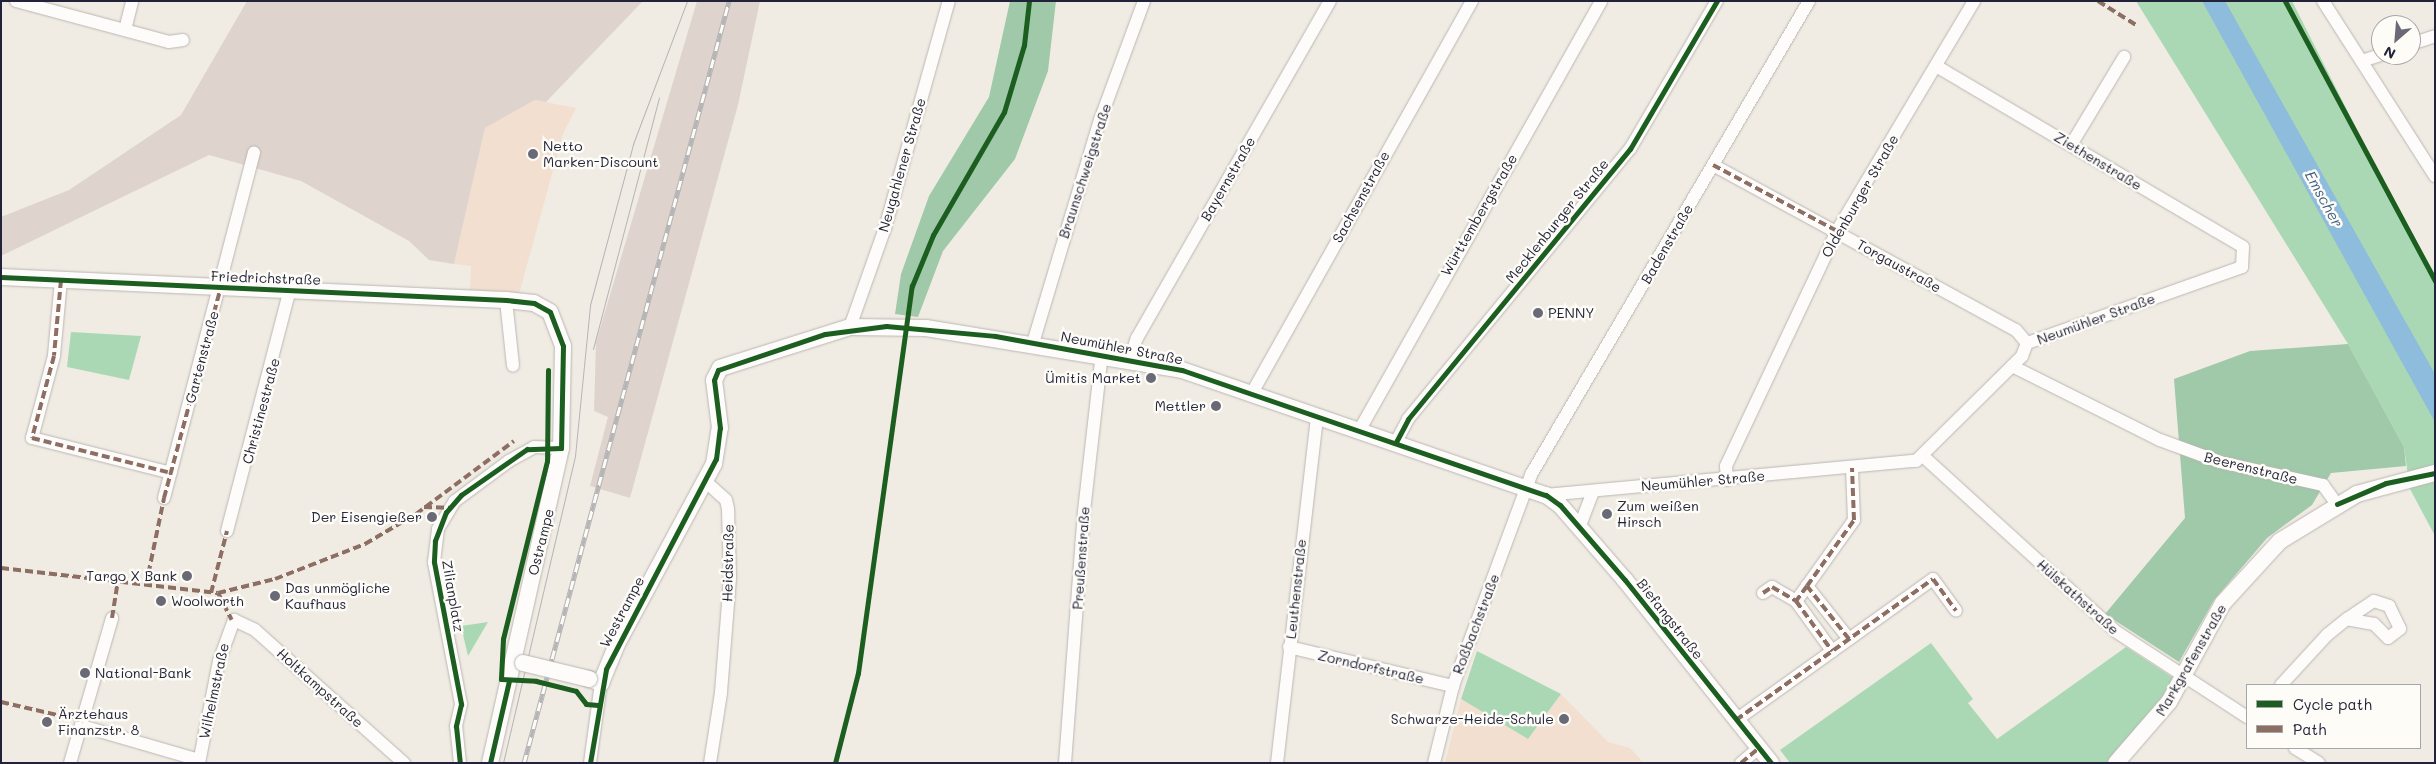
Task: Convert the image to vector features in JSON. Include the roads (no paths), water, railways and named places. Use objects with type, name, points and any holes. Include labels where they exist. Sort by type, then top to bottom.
[{"type":"main road","name":"Friedrichstraße","points":[[1,277],[506,300],[529,302],[547,309],[556,320]]},
{"type":"main road","name":"Ostrampe","points":[[490,763],[518,662],[561,448],[564,364],[556,320]]},
{"type":"main road","name":"Neumühler Straße","points":[[705,481],[720,437],[715,376],[722,366],[850,327],[926,328],[1130,359],[1252,393],[1528,487],[1546,495]]},
{"type":"main road","points":[[2337,504],[2386,484],[2435,473]]},
{"type":"main road","name":"Westrampe","points":[[595,681],[705,481]]},
{"type":"main road","name":"Biefangstraße","points":[[1546,495],[1579,528],[1771,763]]},
{"type":"main road","name":"Markgrafenstraße","points":[[2116,763],[2154,724],[2184,675],[2210,624],[2241,581],[2280,541],[2337,504]]},
{"type":"main road","points":[[518,662],[595,681]]},
{"type":"street","points":[[16,1],[169,42],[183,40]]},
{"type":"street","points":[[125,30],[132,1]]},
{"type":"street","name":"Neugahlener Straße","points":[[850,327],[885,228],[949,1]]},
{"type":"street","name":"Braunschweigstraße","points":[[1033,343],[1100,120],[1144,1]]},
{"type":"street","name":"Bayernstraße","points":[[1130,359],[1138,338],[1330,1]]},
{"type":"street","name":"Sachsenstraße","points":[[1252,393],[1472,1]]},
{"type":"street","name":"Württembergstraße","points":[[1359,430],[1601,1]]},
{"type":"street","name":"Mecklenburger Straße","points":[[1396,442],[1408,419],[1630,149],[1717,1]]},
{"type":"street","name":"Badenstraße","points":[[1528,487],[1541,456],[1809,1]]},
{"type":"street","name":"Oldenburger Straße","points":[[1727,480],[1726,466],[1837,231],[1974,1]]},
{"type":"street","points":[[2323,1],[2435,176]]},
{"type":"street","points":[[2421,41],[2435,36]]},
{"type":"street","points":[[2071,145],[2124,57]]},
{"type":"street","points":[[2362,62],[2371,59]]},
{"type":"street","name":"Ziethenstraße","points":[[1936,66],[2243,247],[2242,267]]},
{"type":"street","name":"Gartenstraße","points":[[164,498],[221,287],[254,153]]},
{"type":"street","name":"Torgaustraße","points":[[1714,165],[2016,330],[2028,343]]},
{"type":"street","name":"Neumühler Straße","points":[[1546,495],[1908,463],[1924,457],[2012,366],[2028,343],[2242,267]]},
{"type":"street","points":[[61,280],[54,356],[32,438],[171,473]]},
{"type":"street","name":"Christinestraße","points":[[227,532],[290,290]]},
{"type":"street","points":[[506,300],[513,366]]},
{"type":"street","name":"Preußenstraße","points":[[1065,763],[1084,511],[1102,354]]},
{"type":"street","name":"Beerenstraße","points":[[2012,366],[2160,440],[2220,462],[2323,485],[2337,504]]},
{"type":"street","name":"Leuthenstraße","points":[[1277,763],[1317,416]]},
{"type":"street","name":"Zilianplatz","points":[[460,763],[456,726],[461,704],[434,562],[438,529],[455,501],[509,461],[534,447],[561,448]]},
{"type":"street","name":"Hülskathstraße","points":[[1924,457],[2100,619],[2246,716]]},
{"type":"street","points":[[1796,601],[1854,520],[1852,468]]},
{"type":"street","name":"Heidstraße","points":[[705,481],[726,500],[729,529],[721,693],[710,763]]},
{"type":"street","name":"Roßbachstraße","points":[[1434,763],[1453,686],[1528,487]]},
{"type":"street","points":[[1579,528],[1593,492]]},
{"type":"street","points":[[1736,720],[1933,579],[1956,611]]},
{"type":"street","points":[[1763,593],[1772,586],[1796,601],[1832,651]]},
{"type":"street","points":[[1807,586],[1849,639]]},
{"type":"street","points":[[70,763],[112,618]]},
{"type":"street","points":[[2282,684],[2303,657],[2346,619]]},
{"type":"street","name":"Wilhelmstraße","points":[[199,761],[219,661],[232,620]]},
{"type":"street","name":"Holtkampstraße","points":[[232,620],[255,630],[404,763]]},
{"type":"street","name":"Zorndorfstraße","points":[[1289,647],[1453,686]]},
{"type":"street","name":"Westrampe","points":[[590,763],[595,681]]},
{"type":"street","points":[[82,726],[199,761]]},
{"type":"street","points":[[1741,763],[1759,748]]},
{"type":"street","points":[[2297,749],[2319,763]]},
{"type":"water","name":"Emscher","points":[[2202,1],[2225,1],[2435,374],[2435,422]]},
{"type":"tram line","points":[[503,763],[575,456],[590,305],[633,144],[687,1]]},
{"type":"tram line","points":[[593,349],[659,98]]},
{"type":"railway","points":[[524,763],[729,1]]},
{"type":"place","name":"Netto Marken-Discount","points":[[533,154]]},
{"type":"place","name":"PENNY","points":[[1538,313]]},
{"type":"place","name":"Ümitis Market","points":[[1151,378]]},
{"type":"place","name":"Mettler","points":[[1216,406]]},
{"type":"place","name":"Zum weißen Hirsch","points":[[1607,514]]},
{"type":"place","name":"Der Eisengießer","points":[[432,517]]},
{"type":"place","name":"Targo X Bank","points":[[187,576]]},
{"type":"place","name":"Das unmögliche Kaufhaus","points":[[275,596]]},
{"type":"place","name":"Woolworth","points":[[161,601]]},
{"type":"place","name":"National-Bank","points":[[85,673]]},
{"type":"place","name":"Schwarze-Heide-Schule","points":[[1564,719]]},
{"type":"place","name":"Ärztehaus Finanzstr. 8","points":[[47,722]]}]
